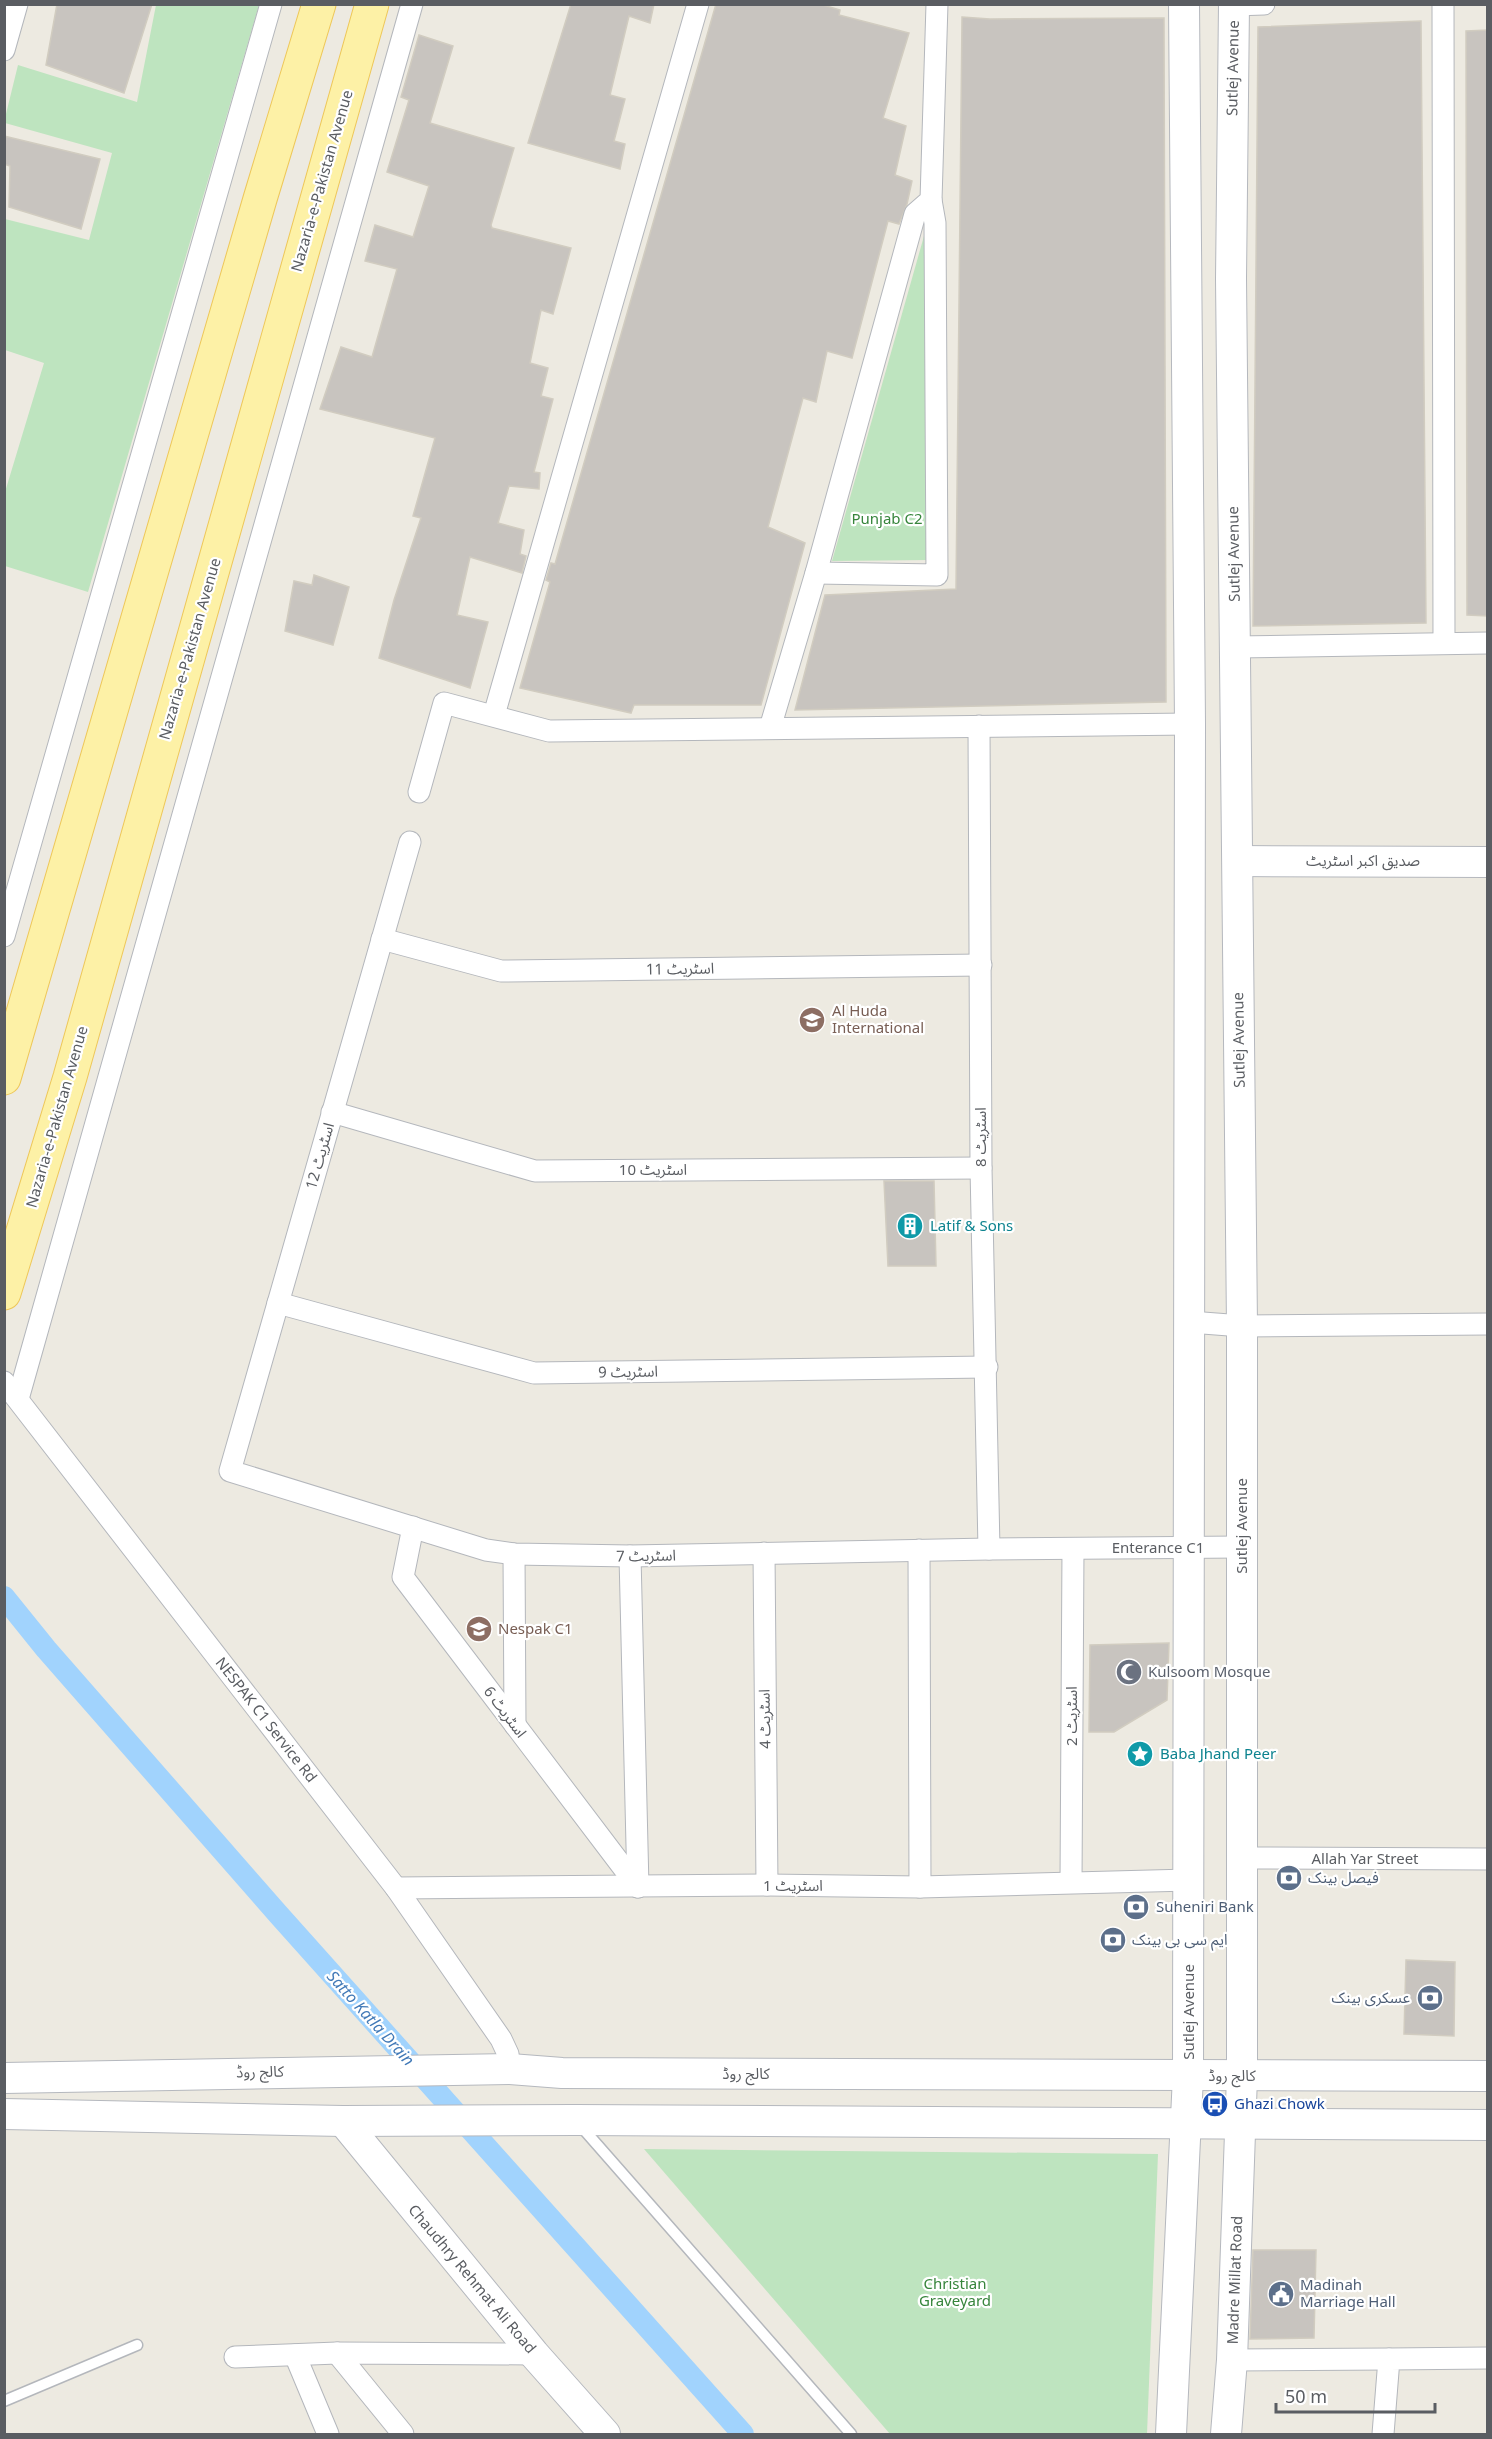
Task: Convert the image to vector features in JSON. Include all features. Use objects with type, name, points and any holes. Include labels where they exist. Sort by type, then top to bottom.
[{"type":"main road","points":[[4,1078],[319,4]]},
{"type":"main road","points":[[260,199],[282,175],[334,4]]},
{"type":"main road","points":[[316,200],[306,176],[355,4]]},
{"type":"main road","name":"Nazaria-e-Pakistan Avenue","points":[[4,1293],[70,1077],[372,4]]},
{"type":"street","points":[[4,50],[17,4]]},
{"type":"street","points":[[4,936],[271,4]]},
{"type":"street","points":[[18,1400],[412,4]]},
{"type":"street","points":[[494,715],[699,4]]},
{"type":"street","points":[[816,573],[937,575],[935,223],[931,200],[937,4]]},
{"type":"street","name":"Sutlej Avenue","points":[[1171,2434],[1188,2076],[1190,724],[1184,4]]},
{"type":"street","points":[[1234,5],[1264,4]]},
{"type":"street","points":[[1443,4],[1444,643]]},
{"type":"street","name":"Sutlej Avenue","points":[[1234,5],[1231,279],[1242,1326],[1242,2076]]},
{"type":"street","points":[[770,728],[816,573],[915,214],[931,200]]},
{"type":"street","points":[[1185,276],[1231,279]]},
{"type":"street","points":[[1235,647],[1488,643]]},
{"type":"street","points":[[418,792],[444,703],[549,731],[1190,724]]},
{"type":"street","name":"اسٹریٹ 8","points":[[979,726],[981,1168],[987,1367],[989,1549]]},
{"type":"street","name":"اسٹریٹ 12","points":[[230,1471],[410,842]]},
{"type":"street","name":"صدیق اکبر اسٹریٹ","points":[[1238,861],[1488,862]]},
{"type":"street","name":"اسٹریٹ 11","points":[[382,939],[501,970],[981,965]]},
{"type":"street","name":"اسٹریٹ 10","points":[[332,1112],[535,1171],[981,1168]]},
{"type":"street","name":"اسٹریٹ 9","points":[[278,1303],[534,1373],[987,1367]]},
{"type":"street","points":[[1190,1322],[1242,1326],[1488,1324]]},
{"type":"street","name":"NESPAK C1 Service Rd","points":[[4,1382],[396,1888],[501,2039],[509,2062]]},
{"type":"street","name":"اسٹریٹ 7","points":[[230,1471],[486,1550],[514,1554],[630,1556],[1073,1549]]},
{"type":"street","name":"اسٹریٹ 6","points":[[413,1527],[403,1577],[638,1887]]},
{"type":"street","name":"Enterance C1","points":[[1073,1549],[1242,1547]]},
{"type":"street","name":"اسٹریٹ 2","points":[[1071,1882],[1073,1549]]},
{"type":"street","points":[[919,1550],[920,1887]]},
{"type":"street","name":"اسٹریٹ 4","points":[[764,1553],[767,1885]]},
{"type":"street","points":[[514,1554],[515,1725]]},
{"type":"street","points":[[630,1556],[638,1887]]},
{"type":"street","name":"Allah Yar Street","points":[[1242,1858],[1488,1859]]},
{"type":"street","name":"اسٹریٹ 1","points":[[396,1888],[767,1885],[920,1887],[1189,1880]]},
{"type":"street","name":"کالج روڈ","points":[[4,2078],[332,2071],[509,2062],[562,2073],[1488,2076]]},
{"type":"street","name":"Madre Millat Road","points":[[1226,2434],[1232,2360],[1242,2076]]},
{"type":"street","points":[[4,2114],[353,2121],[1488,2125]]},
{"type":"street","name":"Chaudhry Rehmat Ali Road","points":[[353,2121],[534,2354],[605,2434]]},
{"type":"street","points":[[235,2357],[337,2354],[534,2354]]},
{"type":"street","points":[[337,2354],[404,2434]]},
{"type":"street","points":[[295,2355],[328,2434]]},
{"type":"street","points":[[1232,2360],[1488,2358]]},
{"type":"street","points":[[1383,2434],[1389,2359]]},
{"type":"lane","points":[[575,2120],[851,2434]]},
{"type":"lane","points":[[4,2401],[136,2345]]},
{"type":"green space","points":[[156,5],[259,5],[88,592],[5,566],[5,492],[44,363],[5,350],[5,219],[89,240],[112,153],[5,123],[5,118],[18,65],[137,102]]},
{"type":"green space","name":"Punjab C2","points":[[924,236],[930,560],[832,561]]},
{"type":"green space","name":"Christian Graveyard","points":[[644,2149],[1158,2154],[1147,2434],[890,2434]]},
{"type":"building","points":[[57,4],[152,4],[124,93],[46,65]]},
{"type":"building","points":[[571,4],[654,4],[650,23],[629,16],[610,95],[625,99],[614,141],[625,144],[620,169],[528,143]]},
{"type":"building","points":[[716,4],[820,4],[840,10],[839,15],[909,33],[883,118],[906,126],[895,175],[912,181],[907,204],[899,224],[888,221],[852,358],[827,351],[816,402],[803,398],[768,527],[805,543],[761,705],[634,705],[631,713],[520,688],[550,582],[546,580],[551,563],[555,564]]},
{"type":"building","points":[[962,17],[990,19],[1164,18],[1166,702],[795,710],[825,595],[956,589]]},
{"type":"building","points":[[1421,21],[1426,623],[1253,626],[1258,27]]},
{"type":"building","points":[[1488,30],[1488,616],[1467,615],[1466,31]]},
{"type":"building","points":[[419,35],[453,46],[430,123],[514,148],[492,228],[571,248],[553,314],[541,310],[530,363],[548,368],[541,396],[553,399],[534,472],[540,473],[539,489],[509,486],[498,523],[524,530],[520,554],[526,556],[522,573],[470,557],[457,615],[488,622],[470,688],[379,658],[394,600],[421,518],[413,516],[435,438],[320,409],[341,347],[372,357],[397,269],[365,261],[375,225],[413,237],[429,186],[387,172],[409,100],[401,97]]},
{"type":"building","points":[[4,136],[100,159],[81,229],[9,207],[10,166],[4,164]]},
{"type":"building","points":[[314,575],[349,587],[333,645],[285,631],[294,581],[312,585]]},
{"type":"building","name":"Latif & Sons","points":[[884,1181],[934,1181],[936,1266],[888,1266]]},
{"type":"building","name":"Kulsoom Mosque","points":[[1169,1643],[1167,1700],[1114,1732],[1089,1732],[1090,1645]]},
{"type":"building","name":"عسکری بینک","points":[[1406,1960],[1455,1962],[1454,2036],[1404,2034]]},
{"type":"building","name":"Madinah Marriage Hall","points":[[1253,2250],[1316,2250],[1314,2338],[1250,2339]]},
{"type":"waterway","name":"Satto Katla Drain","points":[[4,1597],[46,1649],[278,1914],[743,2434]]},
{"type":"place","name":"Al Huda International","points":[[812,1020]]},
{"type":"place","name":"Latif & Sons","points":[[910,1226]]},
{"type":"place","name":"Nespak C1","points":[[479,1629]]},
{"type":"place","name":"Kulsoom Mosque","points":[[1129,1672]]},
{"type":"place","name":"Baba Jhand Peer","points":[[1140,1754]]},
{"type":"place","name":"فیصل بینک","points":[[1289,1878]]},
{"type":"place","name":"Suheniri Bank","points":[[1136,1907]]},
{"type":"place","name":"ایم سی بی بینک","points":[[1113,1940]]},
{"type":"place","name":"عسکری بینک","points":[[1430,1998]]},
{"type":"place","name":"Ghazi Chowk","points":[[1215,2104]]},
{"type":"place","name":"Madinah Marriage Hall","points":[[1281,2294]]}]
